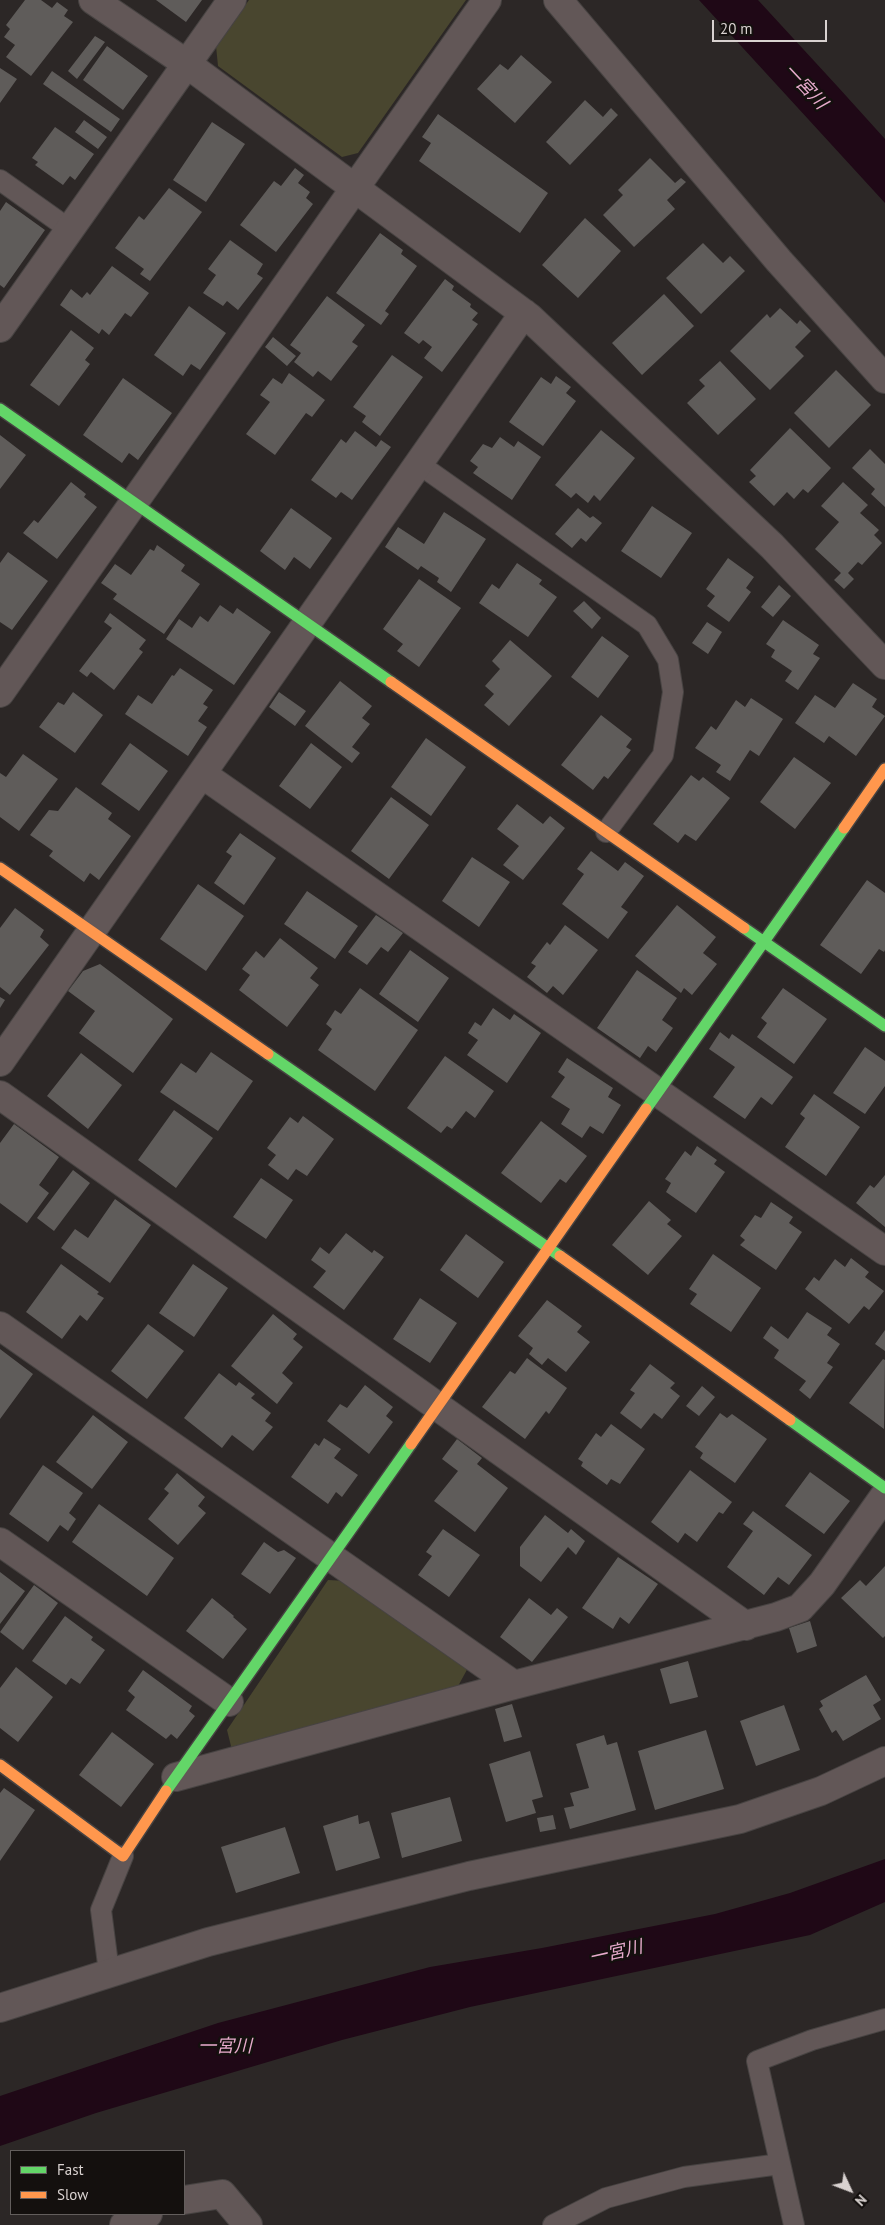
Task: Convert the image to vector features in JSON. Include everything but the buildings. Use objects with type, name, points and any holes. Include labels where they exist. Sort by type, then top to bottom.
[{"type":"street","points":[[94,0],[187,64],[524,313],[772,546],[885,665]]},
{"type":"street","points":[[0,328],[68,229],[232,0]]},
{"type":"street","points":[[0,694],[487,0]]},
{"type":"street","points":[[558,0],[779,261],[885,380]]},
{"type":"street","points":[[0,1062],[524,313]]},
{"type":"street","points":[[0,409],[885,1026]]},
{"type":"street","points":[[0,1765],[123,1856],[176,1777],[436,1406],[885,769]]},
{"type":"street","points":[[202,774],[885,1251]]},
{"type":"street","points":[[0,868],[548,1248],[885,1488]]},
{"type":"street","points":[[0,1095],[746,1626]]},
{"type":"street","points":[[0,1326],[514,1685]]},
{"type":"street","points":[[176,1777],[514,1685],[746,1626],[800,1608],[822,1584],[885,1495]]},
{"type":"street","points":[[0,1542],[229,1702]]},
{"type":"street","points":[[0,2008],[208,1942],[469,1876],[740,1819],[821,1792],[885,1762]]},
{"type":"street","points":[[185,2200],[222,2194],[248,2225]]},
{"type":"street","points":[[124,2225],[146,2215]]},
{"type":"lane","points":[[0,180],[68,229]]},
{"type":"lane","points":[[419,464],[647,625],[668,660],[673,692],[663,755],[606,832]]},
{"type":"lane","points":[[109,1972],[102,1910],[123,1856]]},
{"type":"lane","points":[[794,2225],[757,2061],[812,2040],[885,2019]]},
{"type":"lane","points":[[553,2225],[606,2198],[684,2177],[780,2164]]},
{"type":"shaded area","points":[[249,0],[466,0],[358,153],[342,157],[218,66],[216,46]]},
{"type":"shaded area","points":[[328,1580],[347,1581],[469,1666],[457,1688],[232,1750],[227,1730]]},
{"type":"water","name":"一宮川","points":[[699,0],[758,0],[838,87],[885,139],[885,203]]},
{"type":"water","name":"一宮川","points":[[885,1859],[885,1902],[810,1935],[470,2007],[342,2040],[96,2113],[0,2146],[0,2096],[218,2023],[430,1967],[542,1948],[715,1914],[790,1893]]},
{"type":"traffic: fast","points":[[0,409],[391,682]]},
{"type":"traffic: fast","points":[[646,1109],[844,828]]},
{"type":"traffic: fast","points":[[744,928],[885,1026]]},
{"type":"traffic: fast","points":[[268,1054],[560,1256]]},
{"type":"traffic: fast","points":[[790,1420],[885,1488]]},
{"type":"traffic: fast","points":[[166,1791],[411,1444]]},
{"type":"traffic: slow","points":[[391,682],[744,928]]},
{"type":"traffic: slow","points":[[844,828],[885,769]]},
{"type":"traffic: slow","points":[[0,868],[268,1054]]},
{"type":"traffic: slow","points":[[411,1444],[646,1109]]},
{"type":"traffic: slow","points":[[560,1256],[790,1420]]},
{"type":"traffic: slow","points":[[0,1765],[123,1856],[166,1791]]}]
